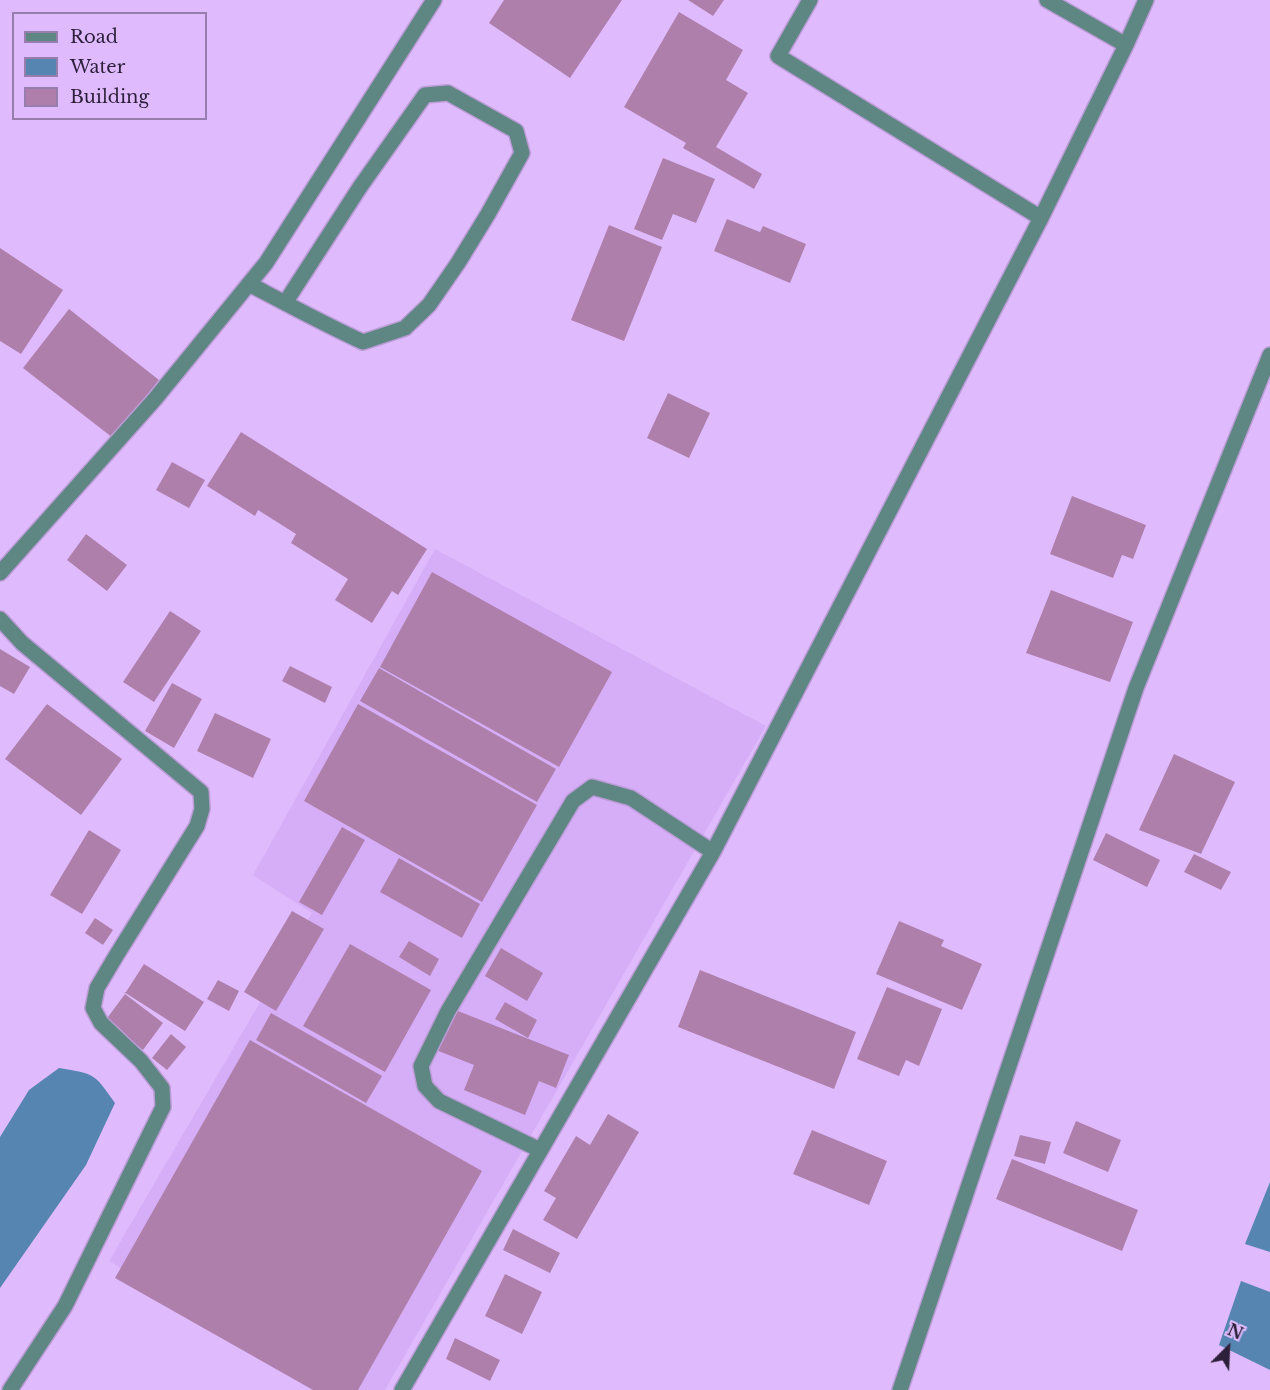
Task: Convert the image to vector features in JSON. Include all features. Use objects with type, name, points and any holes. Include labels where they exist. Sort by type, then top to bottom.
[{"type":"street","points":[[0,573],[154,399],[266,263],[434,0]]},
{"type":"street","points":[[810,0],[778,56],[1041,218]]},
{"type":"street","points":[[1047,0],[1126,45]]},
{"type":"street","points":[[402,1390],[714,852],[1041,218],[1146,0]]},
{"type":"street","points":[[249,284],[285,303],[363,342],[405,328],[429,305],[488,214],[522,153],[516,130],[448,93],[425,95],[360,187],[285,303]]},
{"type":"street","points":[[900,1390],[1136,688],[1270,355]]},
{"type":"street","points":[[0,619],[22,643],[201,792],[202,809],[197,826],[98,988],[93,1008],[101,1023],[141,1061],[162,1088],[163,1107],[65,1306],[10,1390]]},
{"type":"street","points":[[540,1150],[439,1101],[425,1086],[421,1066],[448,1011],[573,801],[592,787],[631,798],[714,852]]},
{"type":"shaded area","points":[[435,549],[766,726],[385,1390],[318,1390],[109,1261],[312,913],[253,875]]},
{"type":"water","points":[[59,1068],[93,1076],[115,1103],[86,1165],[0,1288],[0,1137],[29,1090]]},
{"type":"water","points":[[1270,1182],[1270,1252],[1245,1244]]},
{"type":"water","points":[[1241,1281],[1270,1292],[1270,1370],[1219,1345]]},
{"type":"building","points":[[504,0],[622,0],[570,78],[489,23]]},
{"type":"building","points":[[688,0],[724,0],[713,16]]},
{"type":"building","points":[[679,12],[743,50],[726,80],[748,93],[716,147],[762,174],[754,189],[683,148],[686,143],[624,107]]},
{"type":"building","points":[[663,158],[715,179],[696,223],[673,214],[662,240],[634,229]]},
{"type":"building","points":[[727,219],[760,232],[763,226],[806,244],[790,283],[714,251]]},
{"type":"building","points":[[609,225],[662,247],[624,341],[571,320]]},
{"type":"building","points":[[0,248],[63,290],[21,354],[0,341]]},
{"type":"building","points":[[69,309],[159,380],[113,438],[23,368]]},
{"type":"building","points":[[668,393],[710,413],[689,458],[647,438]]},
{"type":"building","points":[[241,432],[427,549],[398,595],[392,591],[372,623],[335,600],[348,579],[291,543],[296,534],[258,510],[255,516],[207,486]]},
{"type":"building","points":[[172,462],[205,480],[189,508],[156,490]]},
{"type":"building","points":[[1072,496],[1146,525],[1133,559],[1122,555],[1113,578],[1050,554]]},
{"type":"building","points":[[86,534],[127,565],[107,591],[67,560]]},
{"type":"building","points":[[432,572],[612,672],[559,767],[380,667]]},
{"type":"building","points":[[1051,590],[1133,622],[1110,682],[1026,653]]},
{"type":"building","points":[[170,611],[201,631],[154,702],[123,682]]},
{"type":"building","points":[[0,649],[30,667],[14,694],[0,686]]},
{"type":"building","points":[[290,666],[332,687],[325,703],[282,681]]},
{"type":"building","points":[[379,668],[556,769],[537,802],[360,701]]},
{"type":"building","points":[[172,683],[202,699],[174,748],[145,731]]},
{"type":"building","points":[[47,704],[122,759],[81,815],[5,759]]},
{"type":"building","points":[[358,704],[537,805],[482,902],[304,801]]},
{"type":"building","points":[[215,713],[271,739],[253,778],[197,751]]},
{"type":"building","points":[[1174,754],[1235,782],[1201,854],[1139,830]]},
{"type":"building","points":[[342,827],[365,840],[322,915],[299,902]]},
{"type":"building","points":[[89,830],[121,850],[82,914],[50,895]]},
{"type":"building","points":[[1106,833],[1160,860],[1147,887],[1093,860]]},
{"type":"building","points":[[1194,854],[1231,872],[1221,890],[1184,872]]},
{"type":"building","points":[[399,858],[480,904],[462,938],[380,892]]},
{"type":"building","points":[[292,911],[324,929],[276,1011],[244,992]]},
{"type":"building","points":[[95,918],[113,930],[103,945],[85,933]]},
{"type":"building","points":[[899,921],[944,940],[941,946],[982,964],[962,1010],[876,974]]},
{"type":"building","points":[[409,941],[439,959],[430,976],[399,957]]},
{"type":"building","points":[[350,944],[431,990],[385,1072],[303,1026]]},
{"type":"building","points":[[501,948],[543,973],[527,1001],[485,976]]},
{"type":"building","points":[[144,964],[204,1002],[185,1031],[124,992]]},
{"type":"building","points":[[700,970],[856,1032],[834,1089],[678,1027]]},
{"type":"building","points":[[218,980],[239,991],[229,1011],[207,999]]},
{"type":"building","points":[[887,987],[942,1009],[919,1066],[906,1060],[899,1076],[857,1059]]},
{"type":"building","points":[[125,994],[163,1023],[143,1050],[105,1021]]},
{"type":"building","points":[[505,1002],[537,1020],[528,1038],[495,1019]]},
{"type":"building","points":[[453,1009],[569,1055],[556,1088],[539,1081],[525,1115],[464,1090],[474,1065],[436,1050]]},
{"type":"building","points":[[271,1013],[382,1076],[366,1103],[256,1040]]},
{"type":"building","points":[[171,1034],[186,1047],[167,1070],[152,1058]]},
{"type":"building","points":[[250,1040],[482,1171],[358,1390],[313,1390],[115,1278]]},
{"type":"building","points":[[608,1114],[639,1132],[577,1239],[543,1220],[556,1198],[544,1191],[576,1136],[590,1145]]},
{"type":"building","points":[[1076,1121],[1121,1140],[1108,1172],[1063,1153]]},
{"type":"building","points":[[812,1130],[887,1161],[869,1205],[793,1174]]},
{"type":"building","points":[[1020,1135],[1051,1142],[1045,1164],[1014,1156]]},
{"type":"building","points":[[1012,1159],[1138,1210],[1122,1251],[996,1199]]},
{"type":"building","points":[[513,1229],[560,1253],[550,1273],[503,1250]]},
{"type":"building","points":[[505,1274],[542,1292],[522,1334],[485,1316]]},
{"type":"building","points":[[455,1338],[500,1360],[490,1381],[446,1359]]}]
